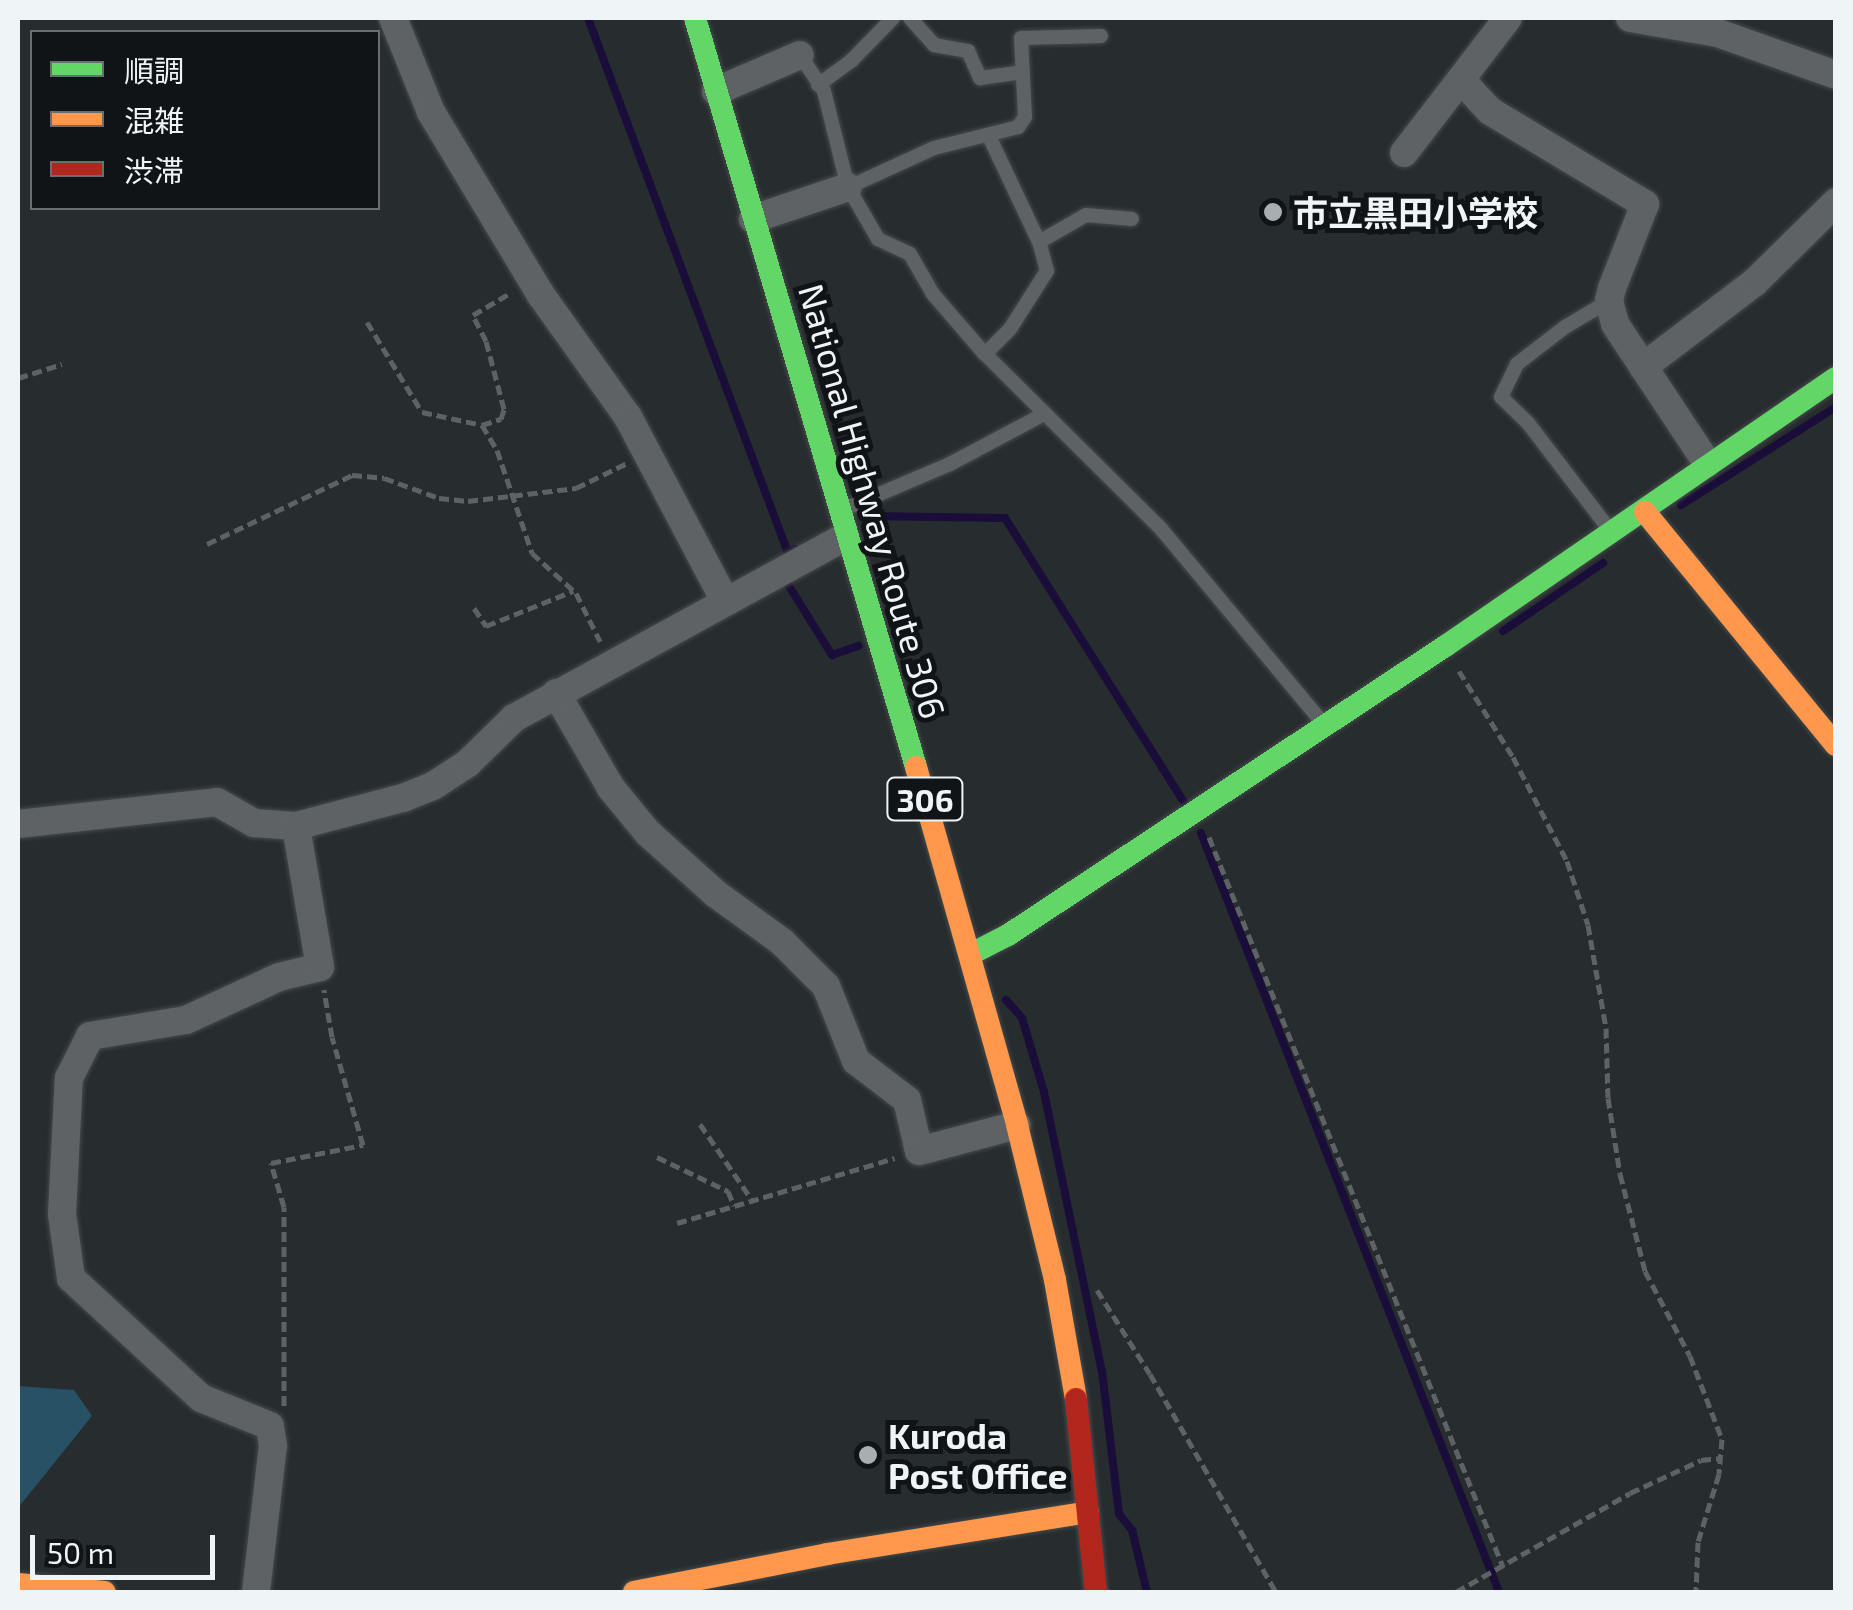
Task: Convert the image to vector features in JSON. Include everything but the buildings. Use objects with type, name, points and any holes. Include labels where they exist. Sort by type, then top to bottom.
[{"type":"main road","name":"National Highway Route 306","points":[[695,18],[971,954],[1017,1125],[1059,1299],[1096,1592]]},
{"type":"main road","points":[[971,954],[1444,647],[1836,378]]},
{"type":"main road","points":[[1645,512],[1836,745]]},
{"type":"main road","points":[[634,1592],[827,1554],[1088,1512]]},
{"type":"main road","points":[[18,1584],[105,1592]]},
{"type":"street","points":[[394,18],[430,112],[532,280],[628,418],[725,602]]},
{"type":"street","points":[[1404,154],[1508,18]]},
{"type":"street","points":[[1630,18],[1718,33],[1836,75]]},
{"type":"street","points":[[716,91],[800,55]]},
{"type":"street","points":[[1462,81],[1490,111],[1646,204],[1609,301],[1615,324],[1707,463]]},
{"type":"street","points":[[753,220],[850,186]]},
{"type":"street","points":[[1642,368],[1756,282],[1836,202]]},
{"type":"street","points":[[18,824],[217,802],[254,823],[296,826],[345,815],[433,786],[468,763],[514,718],[725,602],[842,524]]},
{"type":"street","points":[[556,693],[611,788],[648,834],[716,894],[782,942],[826,986],[856,1061],[907,1100],[919,1151],[1017,1125]]},
{"type":"street","points":[[256,1592],[273,1446],[270,1426],[201,1398],[71,1278],[62,1214],[70,1078],[90,1036],[186,1020],[279,976],[320,968],[296,826]]},
{"type":"lane","points":[[818,85],[852,61],[893,18]]},
{"type":"lane","points":[[910,18],[934,45],[968,52],[980,78],[1023,72]]},
{"type":"lane","points":[[850,186],[934,148],[989,136],[1023,122],[1021,38],[1100,36]]},
{"type":"lane","points":[[800,55],[824,92],[850,186],[878,239],[910,254],[933,294],[985,354],[1042,415],[1070,436],[1162,530],[1325,726]]},
{"type":"lane","points":[[985,354],[1010,329],[1046,277],[1040,242],[989,136]]},
{"type":"lane","points":[[1040,242],[1086,216],[1132,219]]},
{"type":"lane","points":[[1609,301],[1565,326],[1517,364],[1502,397],[1528,423],[1612,534]]},
{"type":"lane","points":[[842,524],[1042,415]]},
{"type":"path","points":[[367,322],[422,412],[482,425],[501,418],[504,409],[490,350],[473,314],[532,280]]},
{"type":"path","points":[[18,378],[62,364]]},
{"type":"path","points":[[482,425],[496,450],[532,553],[572,591],[614,663]]},
{"type":"path","points":[[207,544],[329,482],[352,475],[384,478],[450,500],[511,498],[576,488],[646,454]]},
{"type":"path","points":[[474,608],[486,626],[572,591]]},
{"type":"path","points":[[1444,647],[1514,757],[1567,860],[1588,925],[1606,1028],[1608,1098],[1620,1174],[1645,1271],[1690,1356],[1722,1439],[1698,1542],[1696,1592]]},
{"type":"path","points":[[1196,811],[1500,1568]]},
{"type":"path","points":[[270,1426],[284,1405],[284,1207],[270,1164],[363,1145],[332,1037],[320,968]]},
{"type":"path","points":[[700,1124],[752,1200]]},
{"type":"path","points":[[677,1223],[919,1151]]},
{"type":"path","points":[[657,1158],[728,1191],[734,1206]]},
{"type":"path","points":[[1087,1284],[1097,1290],[1150,1374],[1276,1592]]},
{"type":"path","points":[[1456,1592],[1630,1493],[1702,1460],[1720,1458]]},
{"type":"shaded area","points":[[18,1386],[74,1390],[92,1416],[18,1508]]},
{"type":"waterway","points":[[588,18],[788,553],[795,549]]},
{"type":"waterway","points":[[1681,505],[1836,407]]},
{"type":"waterway","points":[[865,516],[1005,518],[1183,801]]},
{"type":"waterway","points":[[1503,631],[1603,563]]},
{"type":"waterway","points":[[784,578],[832,655],[858,646]]},
{"type":"waterway","points":[[1201,833],[1499,1592]]},
{"type":"waterway","points":[[1006,1000],[1022,1018],[1044,1092],[1102,1371],[1119,1514],[1132,1530],[1147,1592]]},
{"type":"traffic: fast","points":[[695,18],[916,767]]},
{"type":"traffic: fast","points":[[971,954],[1008,935],[1444,647],[1836,378]]},
{"type":"traffic: slow","points":[[1645,512],[1836,745]]},
{"type":"traffic: slow","points":[[916,767],[1017,1125],[1055,1280],[1076,1399]]},
{"type":"traffic: slow","points":[[634,1592],[827,1554],[1088,1512]]},
{"type":"traffic: slow","points":[[18,1584],[105,1592]]},
{"type":"traffic: jam","points":[[1076,1399],[1096,1592]]},
{"type":"place","name":"市立黒田小学校","points":[[1273,212]]},
{"type":"place","name":"Kuroda Post Office","points":[[868,1455]]}]
